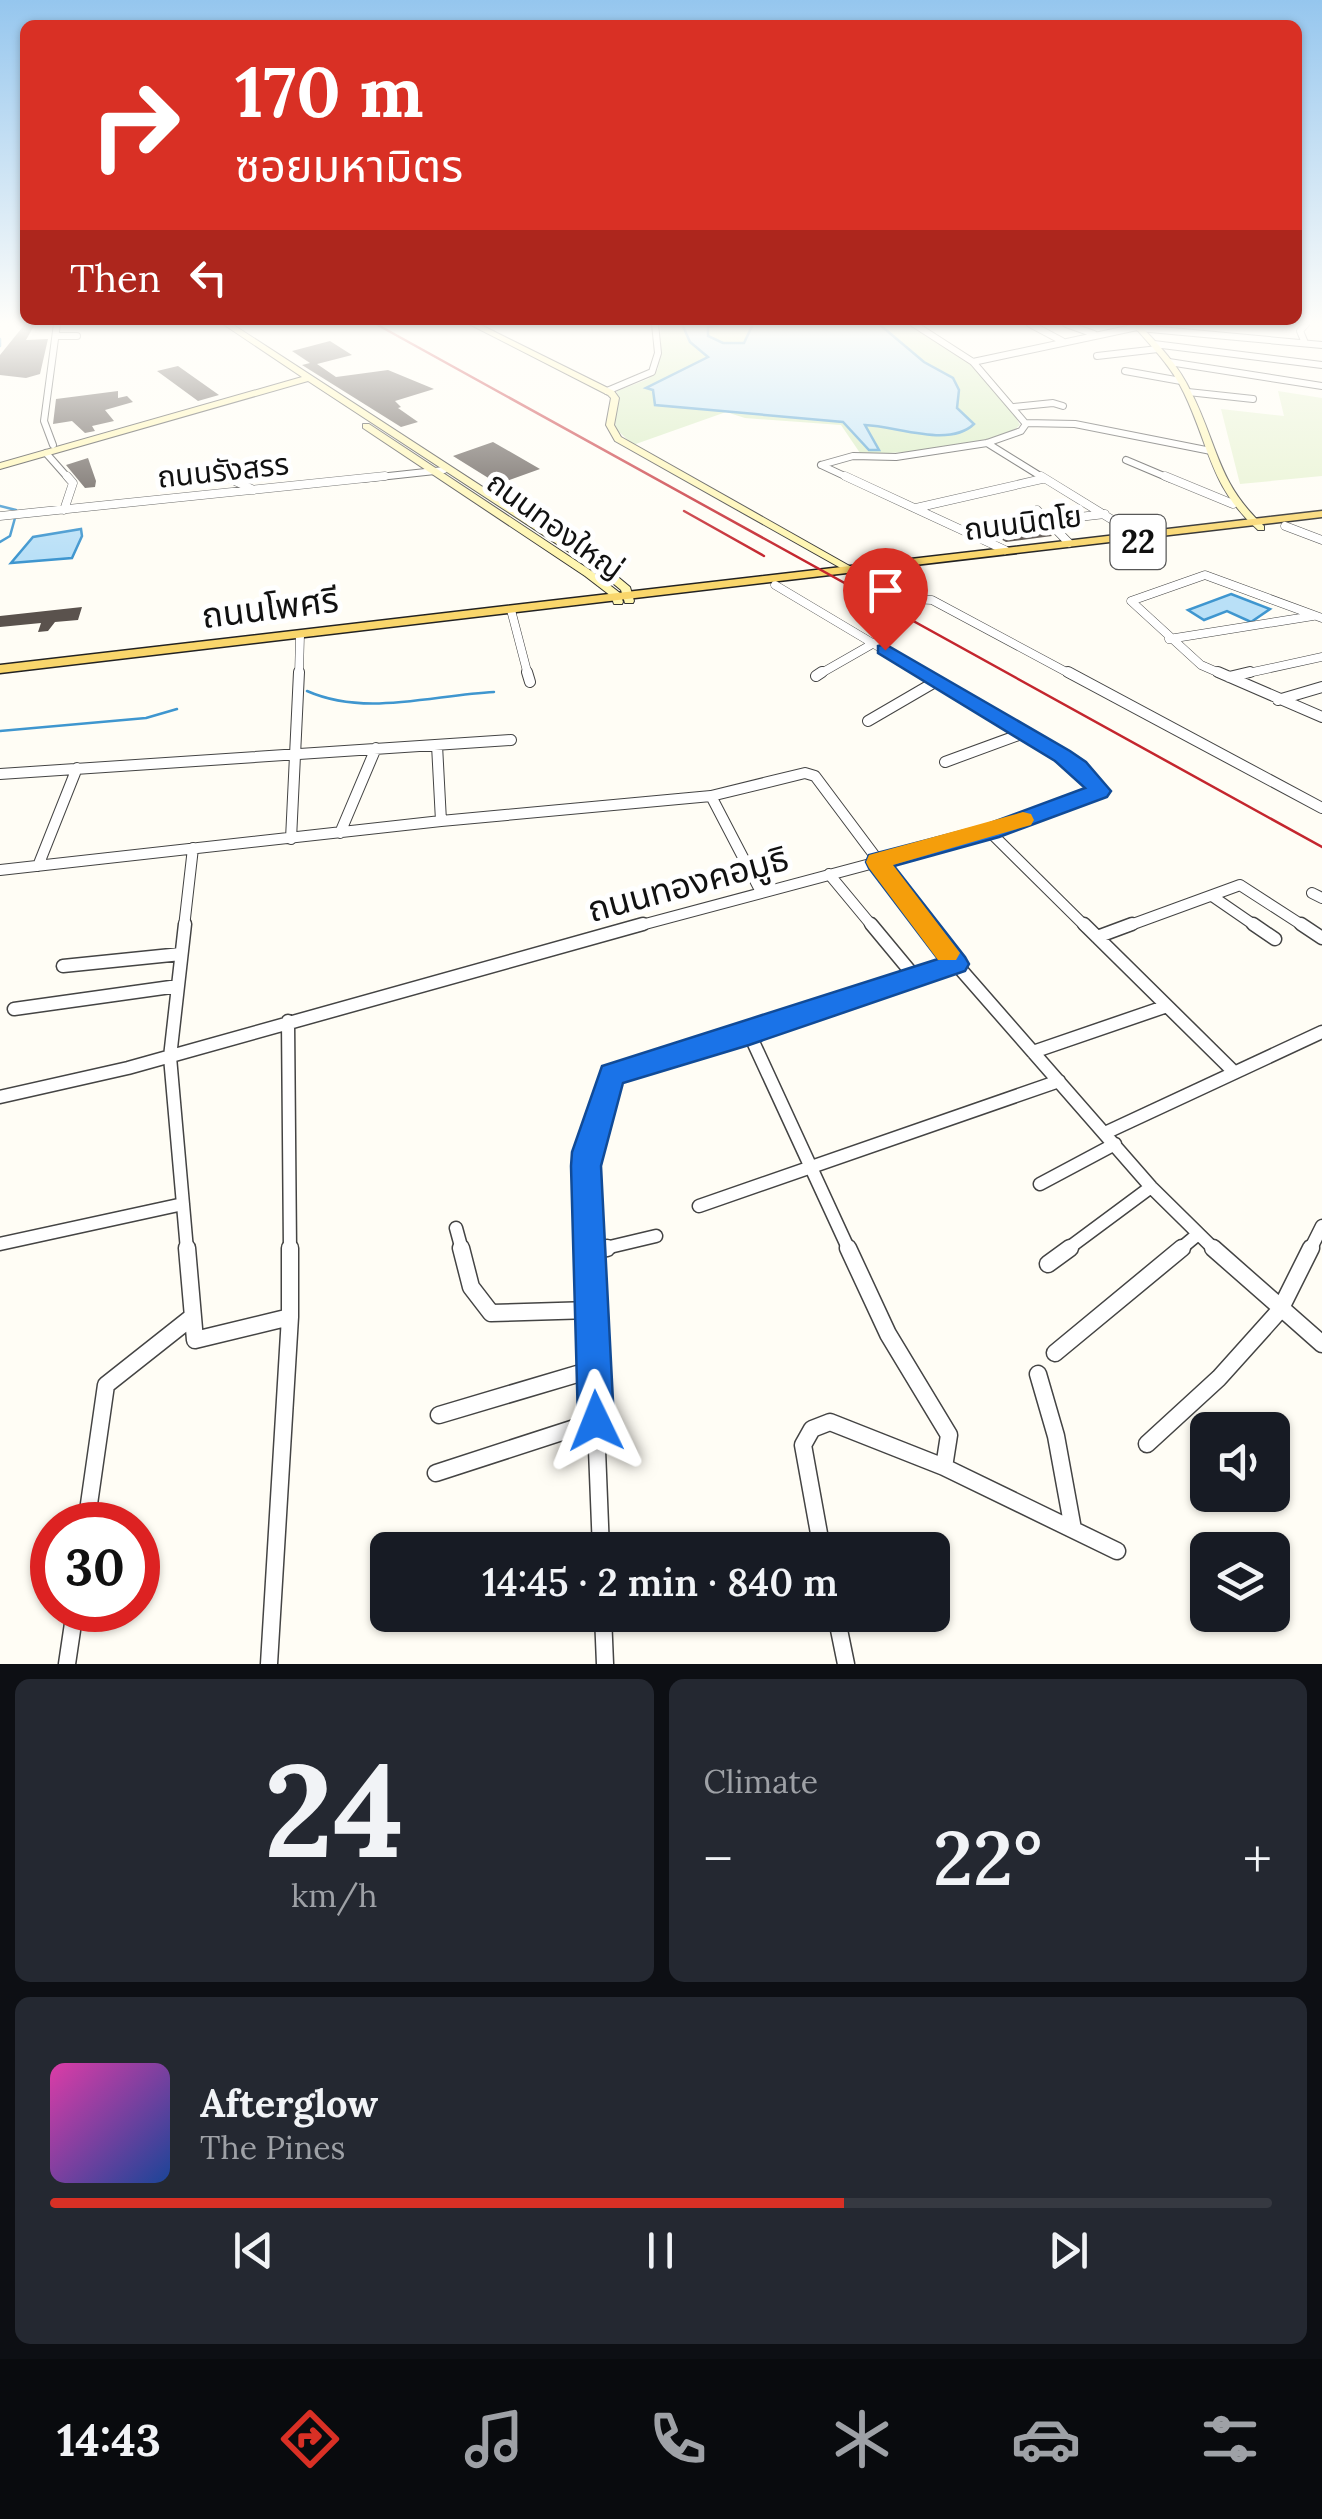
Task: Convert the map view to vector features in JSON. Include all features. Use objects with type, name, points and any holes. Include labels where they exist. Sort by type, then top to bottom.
[{"type":"main road","name":"ถนนนิตโย","points":[[1281,523],[1322,514]]},
{"type":"main road","name":"ถนนนิตโย","points":[[852,573],[1069,543],[1322,522]]},
{"type":"main road","name":"ถนนนิตโย","points":[[1010,552],[1257,525]]},
{"type":"main road","name":"ถนนโพศรี","points":[[546,607],[589,606],[623,598],[776,585],[852,573]]},
{"type":"main road","name":"ถนนโพศรี","points":[[0,670],[852,573]]},
{"type":"main road","points":[[589,606],[663,597]]},
{"type":"street","points":[[47,402],[44,421],[52,449],[73,483],[64,510]]},
{"type":"street","points":[[0,463],[215,402]]},
{"type":"street","name":"ถนนทองใหญ่","points":[[334,402],[623,598]]},
{"type":"street","name":"ถนนทองใหญ่","points":[[339,402],[450,468],[602,569],[623,598]]},
{"type":"street","points":[[615,402],[612,433],[622,443],[892,598],[932,600],[1322,808]]},
{"type":"street","points":[[1009,402],[1026,423]]},
{"type":"street","points":[[1192,402],[1233,504]]},
{"type":"street","points":[[1014,407],[1053,403],[1063,406]]},
{"type":"street","points":[[1026,423],[1076,424],[1211,451]]},
{"type":"street","points":[[1010,552],[821,464],[853,456],[896,457],[987,442],[1021,430],[1026,423]]},
{"type":"street","points":[[987,442],[1137,536]]},
{"type":"street","points":[[1126,460],[1233,504],[1257,525]]},
{"type":"street","points":[[205,467],[256,491]]},
{"type":"street","name":"ถนนรังสรร","points":[[0,516],[436,473],[450,468]]},
{"type":"street","points":[[916,508],[1042,479]]},
{"type":"street","points":[[1037,510],[1069,543]]},
{"type":"street","points":[[974,529],[1106,514]]},
{"type":"street","points":[[1281,523],[1322,540]]},
{"type":"street","points":[[590,574],[602,569]]},
{"type":"street","points":[[1318,617],[1204,575],[1131,602],[1201,665],[1322,717]]},
{"type":"street","points":[[776,585],[1024,733]]},
{"type":"street","points":[[511,610],[530,682]]},
{"type":"street","points":[[1169,639],[1318,617]]},
{"type":"street","points":[[290,839],[298,753],[300,635]]},
{"type":"street","points":[[816,676],[874,643]]},
{"type":"street","points":[[1228,677],[1322,658]]},
{"type":"street","points":[[868,722],[934,682]]},
{"type":"street","points":[[1278,700],[1322,687]]},
{"type":"street","points":[[944,762],[1024,733]]},
{"type":"street","name":"ถนนทองคอมูธิ","points":[[0,1096],[58,1087],[990,832],[1100,791],[1079,767],[1024,733]]},
{"type":"street","points":[[0,774],[510,740]]},
{"type":"street","points":[[437,744],[441,821]]},
{"type":"street","points":[[340,833],[376,748]]},
{"type":"street","points":[[38,866],[77,768]]},
{"type":"street","points":[[0,870],[441,821],[711,796],[805,773],[814,776],[956,964],[1151,1187],[1197,1235],[1322,1344]]},
{"type":"street","points":[[711,796],[761,892]]},
{"type":"street","points":[[990,832],[1232,1070]]},
{"type":"street","points":[[193,848],[170,1057],[196,1340],[290,1317]]},
{"type":"street","points":[[830,874],[915,977]]},
{"type":"street","points":[[1097,937],[1246,886],[1322,938]]},
{"type":"street","points":[[1212,896],[1276,939]]},
{"type":"street","points":[[62,966],[181,954]]},
{"type":"street","points":[[600,1532],[586,1152],[612,1074],[749,1034],[956,964]]},
{"type":"street","points":[[14,1008],[178,986]]},
{"type":"street","points":[[1033,1052],[1166,1006]]},
{"type":"street","points":[[270,1664],[290,1317],[288,1021]]},
{"type":"street","points":[[1040,1184],[1232,1070],[1322,1032]]},
{"type":"street","points":[[749,1034],[888,1334],[949,1434],[944,1468]]},
{"type":"street","points":[[699,1206],[814,1170],[1059,1082]]},
{"type":"street","points":[[1048,1264],[1151,1187]]},
{"type":"street","points":[[0,1244],[183,1204]]},
{"type":"street","points":[[456,1228],[471,1287],[491,1313],[591,1310]]},
{"type":"street","points":[[1056,1354],[1197,1235]]},
{"type":"street","points":[[1146,1444],[1218,1378],[1280,1310],[1320,1235]]},
{"type":"street","points":[[589,1252],[656,1236]]},
{"type":"street","points":[[89,1502],[106,1385],[192,1317]]},
{"type":"street","points":[[440,1415],[594,1368]]},
{"type":"street","points":[[1038,1374],[1056,1436],[1073,1529]]},
{"type":"street","points":[[436,1473],[596,1421]]},
{"type":"street","points":[[819,1532],[802,1446],[812,1429],[830,1422],[944,1468],[1118,1550]]},
{"type":"street","points":[[68,1664],[72,1632]]},
{"type":"street","points":[[604,1632],[605,1664]]},
{"type":"street","points":[[839,1632],[846,1664]]},
{"type":"green space","points":[[616,402],[1007,402],[1020,425],[989,440],[967,445],[860,453],[841,425],[745,418],[726,412],[633,445],[615,428]]},
{"type":"green space","points":[[1281,402],[1322,402],[1322,476],[1240,484],[1221,409],[1284,416]]},
{"type":"water","points":[[655,402],[958,402],[957,408],[974,424],[963,431],[937,435],[865,425],[879,450],[869,450],[843,422],[655,405]]},
{"type":"water","points":[[81,529],[82,536],[72,558],[11,563],[33,537]]},
{"type":"water","points":[[1231,594],[1270,609],[1251,622],[1227,611],[1204,620],[1188,610]]},
{"type":"building","points":[[56,402],[133,402],[105,410],[114,421],[92,426],[95,431],[85,433],[72,421],[53,424]]},
{"type":"building","points":[[361,402],[396,402],[401,407],[398,408],[418,422],[401,427]]},
{"type":"building","points":[[493,442],[540,469],[498,484],[453,456]]},
{"type":"building","points":[[88,458],[96,481],[95,487],[85,488],[66,465]]},
{"type":"building","points":[[1044,528],[1052,536],[1006,542],[992,534]]},
{"type":"building","points":[[82,607],[78,620],[55,622],[48,631],[38,632],[41,623],[0,627],[0,616]]},
{"type":"waterway","points":[[0,506],[16,510]]},
{"type":"waterway","points":[[0,542],[10,536],[15,518]]},
{"type":"waterway","points":[[307,691],[329,699],[376,704],[494,692]]},
{"type":"waterway","points":[[0,731],[146,718],[177,709]]},
{"type":"railway","points":[[516,402],[1322,847]]},
{"type":"railway","points":[[684,511],[764,556]]},
{"type":"slow traffic","points":[[947,953],[877,862],[1023,820]]},
{"type":"route","points":[[596,1421],[586,1152],[612,1074],[749,1034],[956,964],[877,862],[990,832],[1100,791],[1079,767],[885,650]]}]
